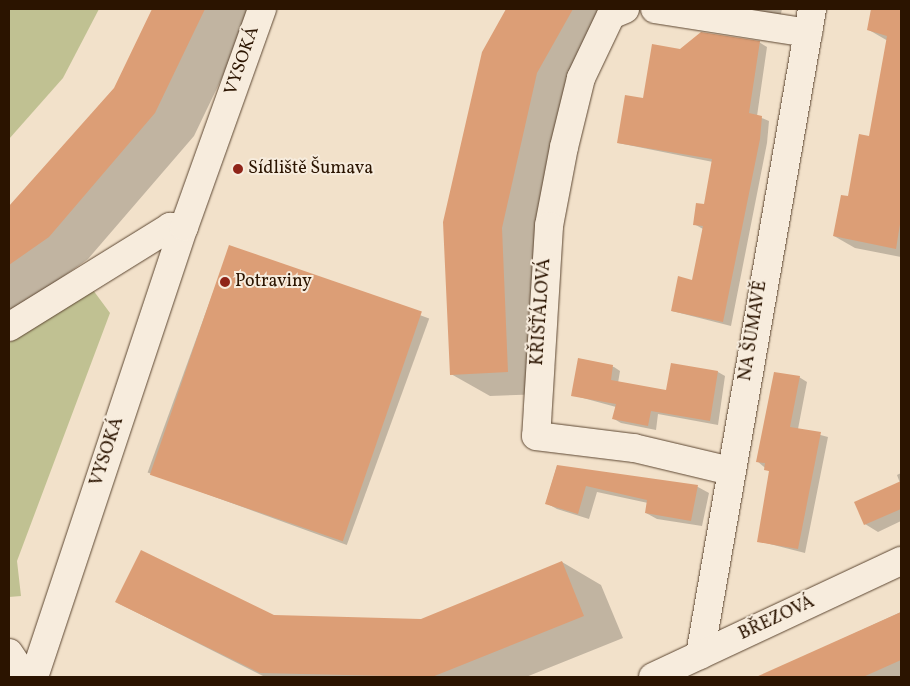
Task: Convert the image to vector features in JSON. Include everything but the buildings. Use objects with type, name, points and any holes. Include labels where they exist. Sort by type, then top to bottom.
[{"type":"street","name":"VYSOKÁ","points":[[34,677],[184,227],[262,9]]},
{"type":"street","name":"KŘIŠŤÁLOVÁ","points":[[625,9],[611,15],[581,78],[564,146],[549,226],[536,436],[634,448],[731,471]]},
{"type":"street","points":[[655,9],[810,21]]},
{"type":"street","name":"NA ŠUMAVĚ","points":[[700,655],[810,21]]},
{"type":"street","points":[[9,327],[170,228],[184,227]]},
{"type":"street","name":"BŘEZOVÁ","points":[[653,677],[901,561]]},
{"type":"street","points":[[9,653],[25,677]]},
{"type":"green space","points":[[9,9],[99,9],[63,78],[9,139]]},
{"type":"green space","points":[[93,290],[110,313],[17,561],[21,596],[9,597],[9,343]]},
{"type":"place","name":"Sídliště Šumava","points":[[238,169]]},
{"type":"place","name":"Potraviny","points":[[225,282]]}]
